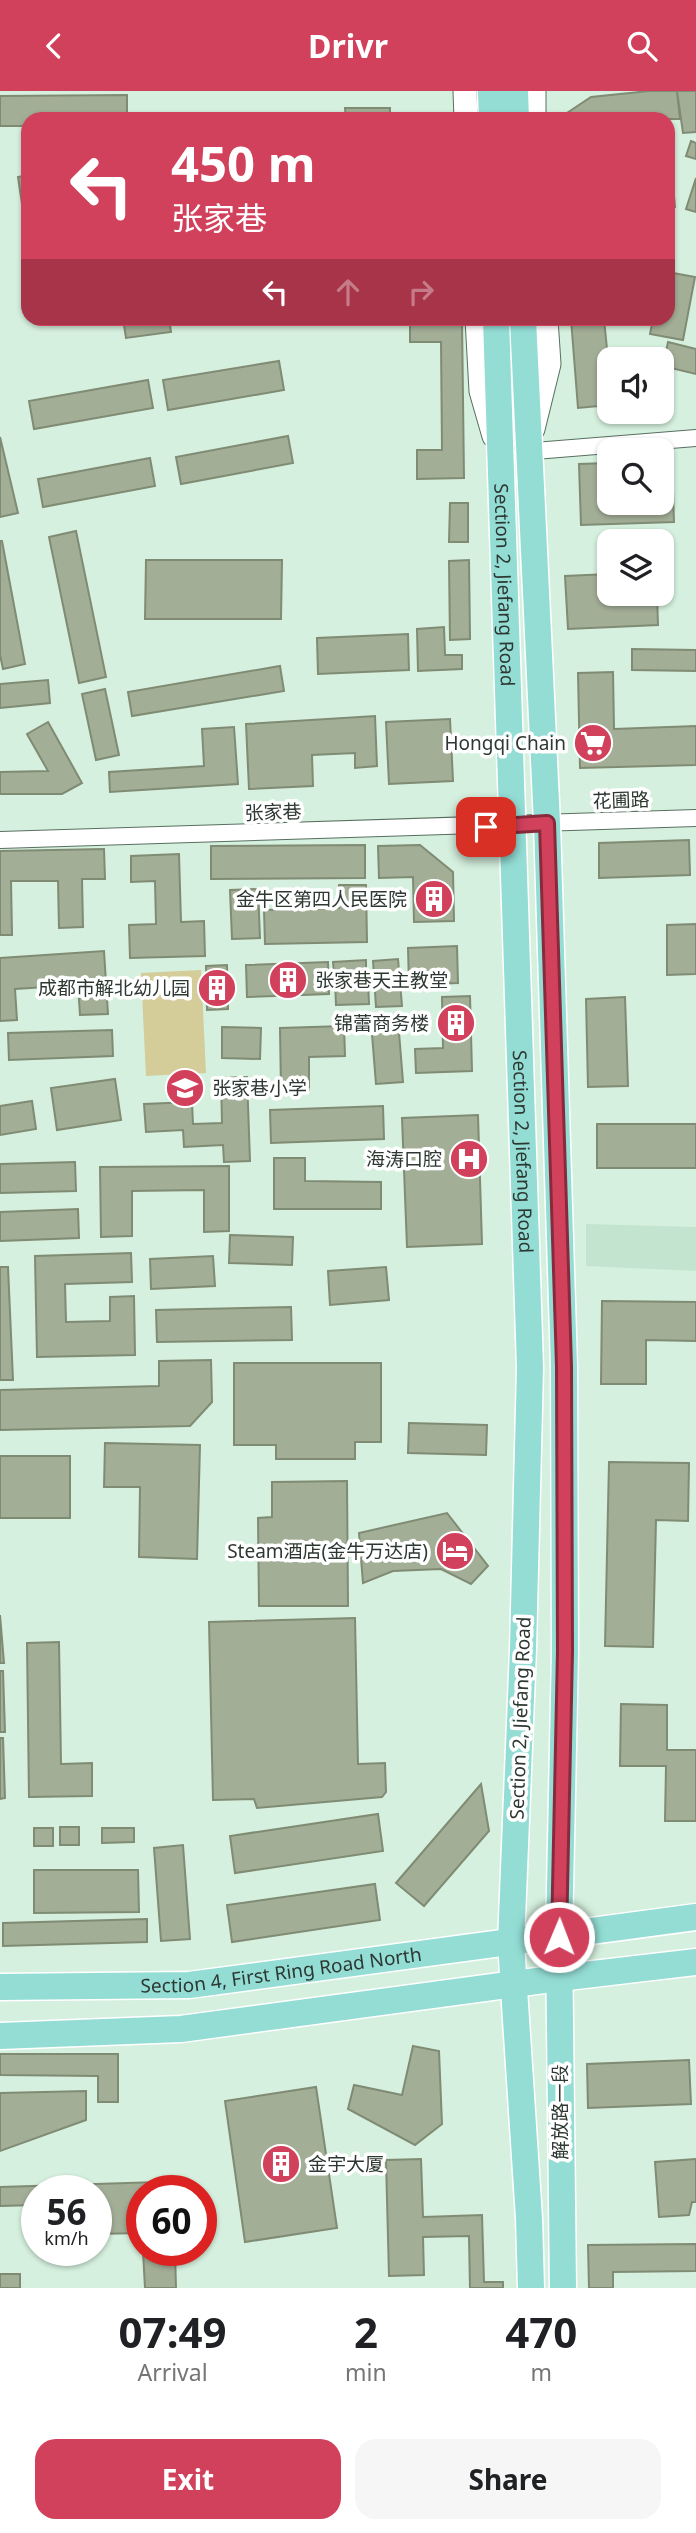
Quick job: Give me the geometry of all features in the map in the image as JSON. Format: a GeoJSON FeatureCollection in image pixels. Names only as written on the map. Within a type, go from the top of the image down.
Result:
{"type":"FeatureCollection","features":[{"type":"Feature","properties":{"kind":"main road"},"geometry":{"type":"LineString","coordinates":[[491,91],[492,112]]}},
{"type":"Feature","properties":{"kind":"main road"},"geometry":{"type":"LineString","coordinates":[[515,91],[516,112]]}},
{"type":"Feature","properties":{"kind":"main road","name":"Section 2, Jiefang Road"},"geometry":{"type":"LineString","coordinates":[[496,326],[530,1368],[523,1649],[511,1943],[513,1984]]}},
{"type":"Feature","properties":{"kind":"main road","name":"Section 2, Jiefang Road"},"geometry":{"type":"LineString","coordinates":[[523,326],[547,823],[564,1380],[565,1651],[559,1937]]}},
{"type":"Feature","properties":{"kind":"main road","name":"Section 4, First Ring Road North"},"geometry":{"type":"LineString","coordinates":[[0,1987],[189,1985],[696,1917]]}},
{"type":"Feature","properties":{"kind":"main road","name":"解放路一段"},"geometry":{"type":"LineString","coordinates":[[559,1937],[563,2288]]}},
{"type":"Feature","properties":{"kind":"main road"},"geometry":{"type":"LineString","coordinates":[[0,2036],[181,2029],[696,1962]]}},
{"type":"Feature","properties":{"kind":"main road","name":"解放路一段"},"geometry":{"type":"LineString","coordinates":[[513,1984],[529,2218],[531,2288]]}},
{"type":"Feature","properties":{"kind":"street"},"geometry":{"type":"LineString","coordinates":[[465,91],[466,112]]}},
{"type":"Feature","properties":{"kind":"street"},"geometry":{"type":"LineString","coordinates":[[534,91],[534,112]]}},
{"type":"Feature","properties":{"kind":"street"},"geometry":{"type":"LineString","coordinates":[[477,326],[481,391],[499,451],[528,452],[696,438]]}},
{"type":"Feature","properties":{"kind":"street"},"geometry":{"type":"LineString","coordinates":[[528,452],[549,364],[546,326]]}},
{"type":"Feature","properties":{"kind":"street","name":"花圃路"},"geometry":{"type":"LineString","coordinates":[[547,823],[696,818]]}},
{"type":"Feature","properties":{"kind":"street","name":"张家巷"},"geometry":{"type":"LineString","coordinates":[[0,840],[547,823]]}},
{"type":"Feature","properties":{"kind":"shaded area"},"geometry":{"type":"Polygon","coordinates":[[[201,970],[206,1073],[146,1076],[141,973],[201,970]]]}},
{"type":"Feature","properties":{"kind":"shaded area"},"geometry":{"type":"Polygon","coordinates":[[[586,1224],[696,1227],[696,1271],[586,1266],[586,1224]]]}},
{"type":"Feature","properties":{"kind":"building"},"geometry":{"type":"Polygon","coordinates":[[[677,91],[680,119],[675,119],[675,112],[568,112],[591,97],[677,91]]]}},
{"type":"Feature","properties":{"kind":"building"},"geometry":{"type":"Polygon","coordinates":[[[677,91],[696,91],[696,132],[683,133],[677,91]]]}},
{"type":"Feature","properties":{"kind":"building"},"geometry":{"type":"Polygon","coordinates":[[[127,95],[127,112],[21,112],[21,126],[0,126],[0,96],[127,95]]]}},
{"type":"Feature","properties":{"kind":"building"},"geometry":{"type":"Polygon","coordinates":[[[345,108],[390,108],[390,112],[345,112],[345,108]]]}},
{"type":"Feature","properties":{"kind":"building"},"geometry":{"type":"Polygon","coordinates":[[[691,141],[696,143],[696,159],[686,156],[691,141]]]}},
{"type":"Feature","properties":{"kind":"building"},"geometry":{"type":"Polygon","coordinates":[[[21,176],[21,197],[18,177],[21,176]]]}},
{"type":"Feature","properties":{"kind":"building"},"geometry":{"type":"Polygon","coordinates":[[[696,178],[696,212],[686,209],[696,178]]]}},
{"type":"Feature","properties":{"kind":"building"},"geometry":{"type":"Polygon","coordinates":[[[675,273],[695,277],[683,340],[650,334],[652,326],[675,326],[675,273]]]}},
{"type":"Feature","properties":{"kind":"building"},"geometry":{"type":"Polygon","coordinates":[[[124,326],[170,326],[171,332],[126,338],[124,326]]]}},
{"type":"Feature","properties":{"kind":"building"},"geometry":{"type":"Polygon","coordinates":[[[410,326],[462,326],[464,478],[417,479],[417,450],[442,450],[441,342],[410,342],[410,326]]]}},
{"type":"Feature","properties":{"kind":"building"},"geometry":{"type":"Polygon","coordinates":[[[572,326],[605,326],[607,347],[597,347],[597,406],[578,408],[572,326]]]}},
{"type":"Feature","properties":{"kind":"building"},"geometry":{"type":"Polygon","coordinates":[[[668,342],[696,349],[696,374],[674,369],[674,347],[667,347],[668,342]]]}},
{"type":"Feature","properties":{"kind":"building"},"geometry":{"type":"Polygon","coordinates":[[[279,361],[284,390],[168,410],[163,380],[279,361]]]}},
{"type":"Feature","properties":{"kind":"building"},"geometry":{"type":"Polygon","coordinates":[[[148,380],[153,408],[34,429],[29,401],[148,380]]]}},
{"type":"Feature","properties":{"kind":"building"},"geometry":{"type":"Polygon","coordinates":[[[288,436],[293,463],[181,484],[176,457],[288,436]]]}},
{"type":"Feature","properties":{"kind":"building"},"geometry":{"type":"Polygon","coordinates":[[[0,437],[18,513],[0,517],[0,437]]]}},
{"type":"Feature","properties":{"kind":"building"},"geometry":{"type":"Polygon","coordinates":[[[150,458],[155,486],[43,507],[38,479],[150,458]]]}},
{"type":"Feature","properties":{"kind":"building"},"geometry":{"type":"Polygon","coordinates":[[[597,463],[597,515],[674,515],[674,522],[581,525],[579,464],[597,463]]]}},
{"type":"Feature","properties":{"kind":"building"},"geometry":{"type":"Polygon","coordinates":[[[450,503],[468,503],[468,542],[449,542],[450,503]]]}},
{"type":"Feature","properties":{"kind":"building"},"geometry":{"type":"Polygon","coordinates":[[[76,531],[106,677],[79,683],[49,537],[76,531]]]}},
{"type":"Feature","properties":{"kind":"building"},"geometry":{"type":"Polygon","coordinates":[[[0,541],[25,664],[3,669],[0,655],[0,541]]]}},
{"type":"Feature","properties":{"kind":"building"},"geometry":{"type":"Polygon","coordinates":[[[146,560],[282,560],[281,619],[145,619],[146,560]]]}},
{"type":"Feature","properties":{"kind":"building"},"geometry":{"type":"Polygon","coordinates":[[[469,560],[470,639],[450,640],[449,561],[469,560]]]}},
{"type":"Feature","properties":{"kind":"building"},"geometry":{"type":"Polygon","coordinates":[[[597,575],[597,606],[657,606],[658,625],[568,629],[565,576],[597,575]]]}},
{"type":"Feature","properties":{"kind":"building"},"geometry":{"type":"Polygon","coordinates":[[[444,627],[445,655],[462,655],[462,669],[418,671],[417,629],[444,627]]]}},
{"type":"Feature","properties":{"kind":"building"},"geometry":{"type":"Polygon","coordinates":[[[408,634],[409,670],[318,674],[317,638],[408,634]]]}},
{"type":"Feature","properties":{"kind":"building"},"geometry":{"type":"Polygon","coordinates":[[[632,649],[696,650],[696,671],[632,670],[632,649]]]}},
{"type":"Feature","properties":{"kind":"building"},"geometry":{"type":"Polygon","coordinates":[[[280,666],[284,691],[132,716],[128,692],[280,666]]]}},
{"type":"Feature","properties":{"kind":"building"},"geometry":{"type":"Polygon","coordinates":[[[613,672],[614,729],[696,726],[696,765],[580,768],[578,673],[613,672]]]}},
{"type":"Feature","properties":{"kind":"building"},"geometry":{"type":"Polygon","coordinates":[[[48,680],[50,703],[0,708],[0,684],[48,680]]]}},
{"type":"Feature","properties":{"kind":"building"},"geometry":{"type":"Polygon","coordinates":[[[105,689],[119,755],[96,760],[82,694],[105,689]]]}},
{"type":"Feature","properties":{"kind":"building"},"geometry":{"type":"Polygon","coordinates":[[[375,716],[377,766],[355,768],[355,753],[312,755],[313,786],[249,789],[246,724],[375,716]]]}},
{"type":"Feature","properties":{"kind":"building"},"geometry":{"type":"Polygon","coordinates":[[[450,719],[453,781],[389,784],[386,722],[450,719]]]}},
{"type":"Feature","properties":{"kind":"building"},"geometry":{"type":"Polygon","coordinates":[[[48,722],[82,783],[62,794],[0,794],[0,772],[48,771],[27,734],[48,722]]]}},
{"type":"Feature","properties":{"kind":"building"},"geometry":{"type":"Polygon","coordinates":[[[234,727],[238,784],[110,792],[109,772],[204,766],[202,729],[234,727]]]}},
{"type":"Feature","properties":{"kind":"building"},"geometry":{"type":"Polygon","coordinates":[[[689,840],[690,875],[599,878],[599,843],[689,840]]]}},
{"type":"Feature","properties":{"kind":"building"},"geometry":{"type":"Polygon","coordinates":[[[365,845],[365,878],[211,879],[211,846],[365,845]]]}},
{"type":"Feature","properties":{"kind":"building","name":"金牛区第四人民医院"},"geometry":{"type":"Polygon","coordinates":[[[420,845],[453,872],[454,921],[414,922],[413,877],[379,878],[378,846],[420,845]]]}},
{"type":"Feature","properties":{"kind":"building"},"geometry":{"type":"Polygon","coordinates":[[[104,849],[105,879],[82,879],[83,927],[59,928],[58,881],[11,881],[12,935],[0,935],[0,851],[104,849]]]}},
{"type":"Feature","properties":{"kind":"building"},"geometry":{"type":"Polygon","coordinates":[[[179,854],[181,922],[204,921],[205,956],[130,958],[129,925],[156,924],[155,881],[131,882],[131,856],[179,854]]]}},
{"type":"Feature","properties":{"kind":"building"},"geometry":{"type":"Polygon","coordinates":[[[339,885],[366,885],[367,942],[265,944],[264,910],[339,908],[339,885]]]}},
{"type":"Feature","properties":{"kind":"building"},"geometry":{"type":"Polygon","coordinates":[[[258,889],[260,938],[232,939],[230,890],[258,889]]]}},
{"type":"Feature","properties":{"kind":"building"},"geometry":{"type":"Polygon","coordinates":[[[696,924],[696,974],[667,975],[667,925],[696,924]]]}},
{"type":"Feature","properties":{"kind":"building"},"geometry":{"type":"Polygon","coordinates":[[[457,946],[458,983],[409,985],[408,948],[457,946]]]}},
{"type":"Feature","properties":{"kind":"building"},"geometry":{"type":"Polygon","coordinates":[[[104,951],[108,1014],[80,1015],[78,985],[15,989],[17,1020],[0,1021],[0,958],[104,951]]]}},
{"type":"Feature","properties":{"kind":"building"},"geometry":{"type":"Polygon","coordinates":[[[398,959],[402,1006],[376,1007],[373,961],[398,959]]]}},
{"type":"Feature","properties":{"kind":"building"},"geometry":{"type":"Polygon","coordinates":[[[366,960],[366,973],[334,974],[333,962],[366,960]]]}},
{"type":"Feature","properties":{"kind":"building","name":"张家巷天主教堂"},"geometry":{"type":"Polygon","coordinates":[[[328,962],[329,994],[247,997],[246,965],[328,962]]]}},
{"type":"Feature","properties":{"kind":"building","name":"成都市解北幼儿园"},"geometry":{"type":"Polygon","coordinates":[[[227,965],[228,1009],[207,1010],[206,966],[227,965]]]}},
{"type":"Feature","properties":{"kind":"building"},"geometry":{"type":"Polygon","coordinates":[[[368,980],[369,1004],[336,1005],[335,981],[368,980]]]}},
{"type":"Feature","properties":{"kind":"building","name":"锦蕾商务楼"},"geometry":{"type":"Polygon","coordinates":[[[470,996],[472,1071],[416,1073],[415,1049],[443,1048],[442,997],[470,996]]]}},
{"type":"Feature","properties":{"kind":"building"},"geometry":{"type":"Polygon","coordinates":[[[625,997],[628,1086],[588,1087],[586,999],[625,997]]]}},
{"type":"Feature","properties":{"kind":"building"},"geometry":{"type":"Polygon","coordinates":[[[398,1020],[403,1082],[376,1084],[371,1022],[398,1020]]]}},
{"type":"Feature","properties":{"kind":"building"},"geometry":{"type":"Polygon","coordinates":[[[344,1026],[345,1056],[309,1057],[309,1090],[281,1090],[280,1028],[344,1026]]]}},
{"type":"Feature","properties":{"kind":"building"},"geometry":{"type":"Polygon","coordinates":[[[222,1027],[261,1028],[260,1059],[222,1058],[222,1027]]]}},
{"type":"Feature","properties":{"kind":"building"},"geometry":{"type":"Polygon","coordinates":[[[112,1030],[113,1056],[9,1060],[8,1033],[112,1030]]]}},
{"type":"Feature","properties":{"kind":"building"},"geometry":{"type":"Polygon","coordinates":[[[247,1077],[250,1161],[224,1162],[223,1145],[184,1147],[183,1130],[146,1132],[144,1104],[192,1102],[193,1124],[222,1123],[221,1078],[247,1077]]]}},
{"type":"Feature","properties":{"kind":"building"},"geometry":{"type":"Polygon","coordinates":[[[115,1079],[121,1120],[57,1130],[51,1088],[115,1079]]]}},
{"type":"Feature","properties":{"kind":"building"},"geometry":{"type":"Polygon","coordinates":[[[32,1101],[36,1129],[0,1135],[0,1106],[32,1101]]]}},
{"type":"Feature","properties":{"kind":"building"},"geometry":{"type":"Polygon","coordinates":[[[383,1106],[384,1139],[271,1143],[270,1110],[383,1106]]]}},
{"type":"Feature","properties":{"kind":"building"},"geometry":{"type":"Polygon","coordinates":[[[478,1115],[482,1244],[407,1247],[402,1118],[478,1115]]]}},
{"type":"Feature","properties":{"kind":"building"},"geometry":{"type":"Polygon","coordinates":[[[597,1124],[696,1124],[696,1168],[597,1168],[597,1124]]]}},
{"type":"Feature","properties":{"kind":"building"},"geometry":{"type":"Polygon","coordinates":[[[274,1158],[305,1158],[305,1181],[381,1182],[381,1209],[274,1209],[274,1158]]]}},
{"type":"Feature","properties":{"kind":"building"},"geometry":{"type":"Polygon","coordinates":[[[75,1162],[76,1191],[0,1193],[0,1164],[75,1162]]]}},
{"type":"Feature","properties":{"kind":"building"},"geometry":{"type":"Polygon","coordinates":[[[229,1166],[229,1231],[204,1232],[204,1190],[132,1191],[132,1236],[101,1237],[100,1167],[229,1166]]]}},
{"type":"Feature","properties":{"kind":"building"},"geometry":{"type":"Polygon","coordinates":[[[78,1209],[79,1238],[0,1241],[0,1212],[78,1209]]]}},
{"type":"Feature","properties":{"kind":"building"},"geometry":{"type":"Polygon","coordinates":[[[230,1235],[293,1237],[292,1265],[229,1263],[230,1235]]]}},
{"type":"Feature","properties":{"kind":"building"},"geometry":{"type":"Polygon","coordinates":[[[131,1253],[132,1282],[65,1284],[66,1322],[110,1321],[110,1297],[134,1296],[135,1355],[37,1357],[35,1256],[131,1253]]]}},
{"type":"Feature","properties":{"kind":"building"},"geometry":{"type":"Polygon","coordinates":[[[213,1256],[215,1286],[151,1289],[150,1259],[213,1256]]]}},
{"type":"Feature","properties":{"kind":"building"},"geometry":{"type":"Polygon","coordinates":[[[0,1267],[8,1267],[13,1380],[0,1380],[0,1267]]]}},
{"type":"Feature","properties":{"kind":"building"},"geometry":{"type":"Polygon","coordinates":[[[386,1267],[389,1300],[330,1305],[328,1271],[386,1267]]]}},
{"type":"Feature","properties":{"kind":"building"},"geometry":{"type":"Polygon","coordinates":[[[602,1301],[696,1302],[696,1341],[646,1340],[646,1384],[601,1384],[602,1301]]]}},
{"type":"Feature","properties":{"kind":"building"},"geometry":{"type":"Polygon","coordinates":[[[291,1307],[292,1340],[157,1342],[156,1310],[291,1307]]]}},
{"type":"Feature","properties":{"kind":"building"},"geometry":{"type":"Polygon","coordinates":[[[211,1360],[212,1402],[190,1426],[0,1430],[0,1390],[159,1386],[159,1361],[211,1360]]]}},
{"type":"Feature","properties":{"kind":"building"},"geometry":{"type":"Polygon","coordinates":[[[234,1363],[381,1363],[381,1442],[355,1442],[355,1459],[276,1459],[276,1445],[234,1445],[234,1363]]]}},
{"type":"Feature","properties":{"kind":"building"},"geometry":{"type":"Polygon","coordinates":[[[409,1423],[487,1425],[486,1455],[408,1453],[409,1423]]]}},
{"type":"Feature","properties":{"kind":"building"},"geometry":{"type":"Polygon","coordinates":[[[105,1443],[200,1445],[197,1559],[139,1557],[140,1487],[104,1487],[105,1443]]]}},
{"type":"Feature","properties":{"kind":"building"},"geometry":{"type":"Polygon","coordinates":[[[0,1456],[70,1456],[70,1518],[0,1518],[0,1456]]]}},
{"type":"Feature","properties":{"kind":"building"},"geometry":{"type":"Polygon","coordinates":[[[609,1462],[689,1463],[688,1521],[656,1520],[653,1647],[605,1646],[609,1462]]]}},
{"type":"Feature","properties":{"kind":"building"},"geometry":{"type":"Polygon","coordinates":[[[347,1481],[348,1606],[259,1606],[258,1518],[272,1517],[272,1482],[347,1481]]]}},
{"type":"Feature","properties":{"kind":"building"},"geometry":{"type":"Polygon","coordinates":[[[447,1513],[488,1566],[471,1584],[441,1569],[393,1571],[363,1583],[359,1533],[447,1513]]]}},
{"type":"Feature","properties":{"kind":"building"},"geometry":{"type":"Polygon","coordinates":[[[0,1615],[4,1663],[0,1663],[0,1615]]]}},
{"type":"Feature","properties":{"kind":"building"},"geometry":{"type":"Polygon","coordinates":[[[355,1618],[358,1764],[385,1763],[386,1792],[382,1797],[257,1808],[254,1799],[213,1800],[209,1622],[355,1618]]]}},
{"type":"Feature","properties":{"kind":"building"},"geometry":{"type":"Polygon","coordinates":[[[59,1642],[61,1764],[92,1763],[92,1796],[29,1797],[27,1643],[59,1642]]]}},
{"type":"Feature","properties":{"kind":"building"},"geometry":{"type":"Polygon","coordinates":[[[0,1671],[3,1671],[5,1732],[0,1732],[0,1671]]]}},
{"type":"Feature","properties":{"kind":"building"},"geometry":{"type":"Polygon","coordinates":[[[621,1704],[667,1705],[667,1750],[696,1750],[696,1821],[665,1821],[666,1766],[620,1766],[621,1704]]]}},
{"type":"Feature","properties":{"kind":"building"},"geometry":{"type":"Polygon","coordinates":[[[0,1738],[3,1738],[5,1798],[0,1799],[0,1738]]]}},
{"type":"Feature","properties":{"kind":"building"},"geometry":{"type":"Polygon","coordinates":[[[481,1784],[489,1831],[424,1906],[396,1883],[481,1784]]]}},
{"type":"Feature","properties":{"kind":"building"},"geometry":{"type":"Polygon","coordinates":[[[378,1814],[383,1851],[235,1873],[230,1836],[378,1814]]]}},
{"type":"Feature","properties":{"kind":"building"},"geometry":{"type":"Polygon","coordinates":[[[60,1827],[79,1827],[79,1845],[60,1845],[60,1827]]]}},
{"type":"Feature","properties":{"kind":"building"},"geometry":{"type":"Polygon","coordinates":[[[34,1828],[53,1828],[53,1846],[34,1846],[34,1828]]]}},
{"type":"Feature","properties":{"kind":"building"},"geometry":{"type":"Polygon","coordinates":[[[102,1828],[134,1828],[134,1842],[102,1843],[102,1828]]]}},
{"type":"Feature","properties":{"kind":"building"},"geometry":{"type":"Polygon","coordinates":[[[183,1845],[190,1939],[161,1941],[154,1848],[183,1845]]]}},
{"type":"Feature","properties":{"kind":"building"},"geometry":{"type":"Polygon","coordinates":[[[34,1870],[138,1870],[139,1912],[34,1913],[34,1870]]]}},
{"type":"Feature","properties":{"kind":"building"},"geometry":{"type":"Polygon","coordinates":[[[375,1884],[380,1920],[232,1942],[227,1905],[375,1884]]]}},
{"type":"Feature","properties":{"kind":"building"},"geometry":{"type":"Polygon","coordinates":[[[147,1919],[147,1942],[3,1946],[3,1923],[147,1919]]]}},
{"type":"Feature","properties":{"kind":"building"},"geometry":{"type":"Polygon","coordinates":[[[413,2046],[439,2051],[442,2124],[415,2145],[348,2109],[354,2085],[402,2095],[413,2046]]]}},
{"type":"Feature","properties":{"kind":"building"},"geometry":{"type":"Polygon","coordinates":[[[0,2054],[118,2054],[118,2102],[98,2102],[98,2076],[0,2075],[0,2054]]]}},
{"type":"Feature","properties":{"kind":"building"},"geometry":{"type":"Polygon","coordinates":[[[689,2060],[691,2104],[588,2108],[587,2064],[689,2060]]]}},
{"type":"Feature","properties":{"kind":"building","name":"金宇大厦"},"geometry":{"type":"Polygon","coordinates":[[[316,2087],[337,2228],[245,2242],[225,2101],[316,2087]]]}},
{"type":"Feature","properties":{"kind":"building"},"geometry":{"type":"Polygon","coordinates":[[[86,2091],[86,2120],[0,2151],[0,2093],[86,2091]]]}},
{"type":"Feature","properties":{"kind":"building"},"geometry":{"type":"Polygon","coordinates":[[[421,2159],[423,2217],[482,2215],[484,2282],[503,2282],[503,2288],[470,2288],[469,2236],[423,2237],[424,2275],[389,2276],[386,2160],[421,2159]]]}},
{"type":"Feature","properties":{"kind":"building"},"geometry":{"type":"Polygon","coordinates":[[[696,2159],[696,2202],[692,2202],[689,2215],[659,2217],[655,2162],[696,2159]]]}},
{"type":"Feature","properties":{"kind":"building"},"geometry":{"type":"Polygon","coordinates":[[[112,2183],[126,2183],[126,2233],[112,2234],[112,2183]]]}},
{"type":"Feature","properties":{"kind":"building"},"geometry":{"type":"Polygon","coordinates":[[[21,2186],[21,2205],[0,2206],[0,2187],[21,2186]]]}},
{"type":"Feature","properties":{"kind":"building"},"geometry":{"type":"Polygon","coordinates":[[[696,2244],[696,2271],[613,2272],[613,2288],[589,2288],[588,2245],[696,2244]]]}},
{"type":"Feature","properties":{"kind":"building"},"geometry":{"type":"Polygon","coordinates":[[[144,2266],[175,2266],[176,2288],[145,2288],[144,2266]]]}},
{"type":"Feature","properties":{"kind":"building"},"geometry":{"type":"Polygon","coordinates":[[[0,2274],[20,2274],[20,2288],[0,2288],[0,2274]]]}},
{"type":"Feature","properties":{"kind":"place","name":"Hongqi Chain"},"geometry":{"type":"Point","coordinates":[593,743]}},
{"type":"Feature","properties":{"kind":"place","name":"金牛区第四人民医院"},"geometry":{"type":"Point","coordinates":[434,899]}},
{"type":"Feature","properties":{"kind":"place","name":"张家巷天主教堂"},"geometry":{"type":"Point","coordinates":[288,980]}},
{"type":"Feature","properties":{"kind":"place","name":"成都市解北幼儿园"},"geometry":{"type":"Point","coordinates":[217,988]}},
{"type":"Feature","properties":{"kind":"place","name":"锦蕾商务楼"},"geometry":{"type":"Point","coordinates":[456,1023]}},
{"type":"Feature","properties":{"kind":"place","name":"张家巷小学"},"geometry":{"type":"Point","coordinates":[185,1088]}},
{"type":"Feature","properties":{"kind":"place","name":"海涛口腔"},"geometry":{"type":"Point","coordinates":[469,1159]}},
{"type":"Feature","properties":{"kind":"place","name":"Steam酒店(金牛万达店)"},"geometry":{"type":"Point","coordinates":[455,1551]}},
{"type":"Feature","properties":{"kind":"place","name":"金宇大厦"},"geometry":{"type":"Point","coordinates":[281,2164]}},
{"type":"Feature","properties":{"kind":"route"},"geometry":{"type":"LineString","coordinates":[[486,827],[547,823],[564,1366],[565,1651],[559,1937]]}}]}
